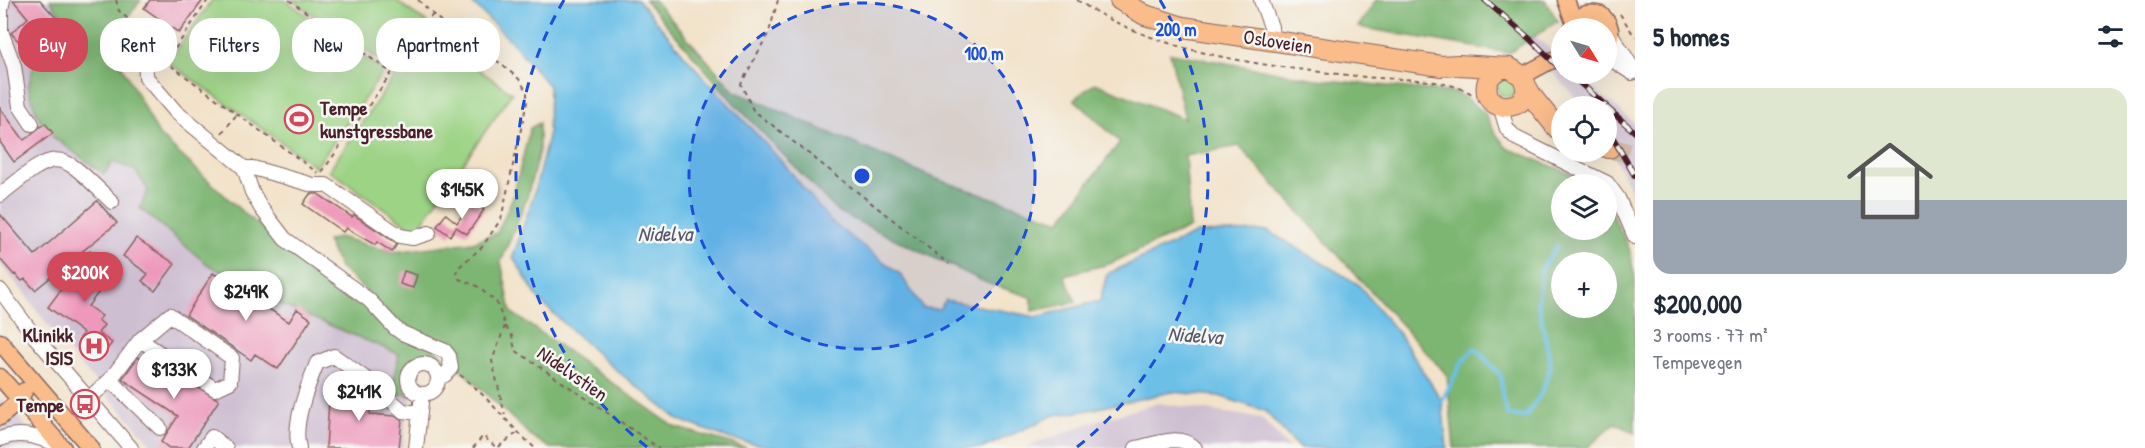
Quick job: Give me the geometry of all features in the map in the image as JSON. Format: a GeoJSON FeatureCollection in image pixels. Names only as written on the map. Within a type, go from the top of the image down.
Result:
{"type":"FeatureCollection","features":[{"type":"Feature","properties":{"kind":"highway","name":"Osloveien"},"geometry":{"type":"LineString","coordinates":[[1120,0],[1145,15],[1164,22],[1441,66],[1503,68]]}},
{"type":"Feature","properties":{"kind":"highway","name":"Osloveien"},"geometry":{"type":"LineString","coordinates":[[1441,66],[1470,80],[1495,101],[1551,127]]}},
{"type":"Feature","properties":{"kind":"highway"},"geometry":{"type":"LineString","coordinates":[[1503,68],[1510,68],[1524,81],[1524,96],[1495,101],[1488,81],[1491,75],[1503,68]]}},
{"type":"Feature","properties":{"kind":"highway","name":"Osloveien"},"geometry":{"type":"LineString","coordinates":[[1524,81],[1533,98],[1551,119]]}},
{"type":"Feature","properties":{"kind":"main road"},"geometry":{"type":"LineString","coordinates":[[1566,0],[1571,18]]}},
{"type":"Feature","properties":{"kind":"main road"},"geometry":{"type":"LineString","coordinates":[[1585,0],[1604,18]]}},
{"type":"Feature","properties":{"kind":"main road"},"geometry":{"type":"LineString","coordinates":[[1581,18],[1586,14],[1601,15]]}},
{"type":"Feature","properties":{"kind":"main road"},"geometry":{"type":"LineString","coordinates":[[1524,81],[1551,62]]}},
{"type":"Feature","properties":{"kind":"main road"},"geometry":{"type":"LineString","coordinates":[[0,342],[91,448]]}},
{"type":"Feature","properties":{"kind":"main road"},"geometry":{"type":"LineString","coordinates":[[2,384],[31,377]]}},
{"type":"Feature","properties":{"kind":"main road"},"geometry":{"type":"LineString","coordinates":[[0,417],[20,400],[31,377]]}},
{"type":"Feature","properties":{"kind":"main road"},"geometry":{"type":"LineString","coordinates":[[2,384],[20,400],[61,446]]}},
{"type":"Feature","properties":{"kind":"street"},"geometry":{"type":"LineString","coordinates":[[3,0],[0,9],[1,31],[14,66],[20,106],[32,124]]}},
{"type":"Feature","properties":{"kind":"street"},"geometry":{"type":"LineString","coordinates":[[1261,0],[1271,27],[1272,40]]}},
{"type":"Feature","properties":{"kind":"street"},"geometry":{"type":"LineString","coordinates":[[1617,50],[1635,74]]}},
{"type":"Feature","properties":{"kind":"street"},"geometry":{"type":"LineString","coordinates":[[1617,63],[1635,74]]}},
{"type":"Feature","properties":{"kind":"street"},"geometry":{"type":"LineString","coordinates":[[146,72],[146,77],[176,112],[244,168],[252,192],[261,208],[285,239],[369,300],[394,328],[445,351],[449,356],[451,368],[445,375],[438,378]]}},
{"type":"Feature","properties":{"kind":"street"},"geometry":{"type":"LineString","coordinates":[[1495,101],[1507,129],[1516,138],[1607,183],[1618,198],[1635,237]]}},
{"type":"Feature","properties":{"kind":"street"},"geometry":{"type":"LineString","coordinates":[[0,195],[40,163],[61,159],[77,169],[112,202]]}},
{"type":"Feature","properties":{"kind":"street"},"geometry":{"type":"LineString","coordinates":[[244,168],[316,180],[400,236],[413,238],[429,233]]}},
{"type":"Feature","properties":{"kind":"street"},"geometry":{"type":"LineString","coordinates":[[0,290],[35,337],[131,448]]}},
{"type":"Feature","properties":{"kind":"street"},"geometry":{"type":"LineString","coordinates":[[88,399],[110,380],[140,340],[170,315],[232,358],[230,382],[215,389],[140,340]]}},
{"type":"Feature","properties":{"kind":"street"},"geometry":{"type":"LineString","coordinates":[[299,448],[296,436],[308,384],[317,363],[334,356],[369,381],[403,411],[419,413]]}},
{"type":"Feature","properties":{"kind":"street"},"geometry":{"type":"LineString","coordinates":[[426,364],[433,368],[438,378],[431,392],[422,394],[414,391],[409,385],[408,377],[411,370],[418,365],[426,364]]}},
{"type":"Feature","properties":{"kind":"street"},"geometry":{"type":"LineString","coordinates":[[110,380],[160,428]]}},
{"type":"Feature","properties":{"kind":"street"},"geometry":{"type":"LineString","coordinates":[[422,394],[416,448],[424,448]]}},
{"type":"Feature","properties":{"kind":"street"},"geometry":{"type":"LineString","coordinates":[[0,439],[10,435],[28,435],[61,446]]}},
{"type":"Feature","properties":{"kind":"street"},"geometry":{"type":"LineString","coordinates":[[204,448],[212,437],[226,448]]}},
{"type":"Feature","properties":{"kind":"street"},"geometry":{"type":"LineString","coordinates":[[1136,448],[1178,440],[1186,441],[1195,448]]}},
{"type":"Feature","properties":{"kind":"path"},"geometry":{"type":"LineString","coordinates":[[116,0],[119,11],[127,18]]}},
{"type":"Feature","properties":{"kind":"path"},"geometry":{"type":"LineString","coordinates":[[177,44],[208,0]]}},
{"type":"Feature","properties":{"kind":"path"},"geometry":{"type":"LineString","coordinates":[[289,0],[392,73]]}},
{"type":"Feature","properties":{"kind":"path","name":"Nidelvstien"},"geometry":{"type":"LineString","coordinates":[[418,0],[449,29],[508,69],[519,79],[527,92],[527,102],[501,219],[482,247],[457,269],[456,275],[459,279],[477,286],[497,303],[505,326],[512,336],[515,350],[659,448]]}},
{"type":"Feature","properties":{"kind":"path"},"geometry":{"type":"LineString","coordinates":[[778,0],[769,32],[741,84],[753,110],[949,264]]}},
{"type":"Feature","properties":{"kind":"path"},"geometry":{"type":"LineString","coordinates":[[1077,0],[1119,24],[1194,50],[1249,62],[1319,72],[1441,82],[1495,101]]}},
{"type":"Feature","properties":{"kind":"path"},"geometry":{"type":"LineString","coordinates":[[177,70],[237,114],[316,180],[433,14]]}},
{"type":"Feature","properties":{"kind":"path"},"geometry":{"type":"LineString","coordinates":[[214,144],[237,114]]}},
{"type":"Feature","properties":{"kind":"path"},"geometry":{"type":"LineString","coordinates":[[505,326],[492,361],[506,418]]}},
{"type":"Feature","properties":{"kind":"path"},"geometry":{"type":"LineString","coordinates":[[451,368],[468,381],[506,418],[517,433],[535,448]]}},
{"type":"Feature","properties":{"kind":"path"},"geometry":{"type":"LineString","coordinates":[[473,448],[483,436],[497,448],[517,433]]}},
{"type":"Feature","properties":{"kind":"shaded area"},"geometry":{"type":"Polygon","coordinates":[[[0,0],[50,0],[63,18],[18,18],[18,72],[41,72],[105,173],[113,162],[135,170],[148,190],[286,307],[399,354],[394,381],[397,393],[410,396],[413,408],[406,418],[403,448],[155,448],[62,344],[0,264],[0,0]]]}},
{"type":"Feature","properties":{"kind":"shaded area"},"geometry":{"type":"Polygon","coordinates":[[[1476,0],[1494,0],[1551,50],[1551,70],[1527,43],[1476,0]]]}},
{"type":"Feature","properties":{"kind":"shaded area"},"geometry":{"type":"Polygon","coordinates":[[[1563,84],[1589,84],[1603,96],[1574,96],[1563,84]]]}},
{"type":"Feature","properties":{"kind":"shaded area"},"geometry":{"type":"Polygon","coordinates":[[[1617,108],[1635,124],[1635,198],[1617,162],[1617,108]]]}},
{"type":"Feature","properties":{"kind":"shaded area"},"geometry":{"type":"Polygon","coordinates":[[[0,399],[13,412],[45,448],[0,448],[0,399]]]}},
{"type":"Feature","properties":{"kind":"shaded area"},"geometry":{"type":"Polygon","coordinates":[[[1158,403],[1261,418],[1289,448],[1023,448],[1092,422],[1158,403]]]}},
{"type":"Feature","properties":{"kind":"green space"},"geometry":{"type":"Polygon","coordinates":[[[50,0],[141,0],[127,18],[100,18],[100,72],[125,72],[159,135],[247,216],[439,352],[445,361],[443,369],[428,357],[412,360],[402,373],[405,388],[410,396],[397,393],[394,381],[399,354],[286,307],[207,264],[140,208],[148,190],[135,170],[113,162],[104,174],[49,134],[36,112],[28,87],[32,72],[88,72],[88,18],[63,18],[50,0]]]}},
{"type":"Feature","properties":{"kind":"green space","name":"Tempe kunstgressbane"},"geometry":{"type":"Polygon","coordinates":[[[212,0],[285,0],[310,18],[292,18],[292,72],[364,72],[364,57],[376,65],[376,72],[383,72],[316,167],[177,68],[177,49],[189,32],[189,72],[280,72],[280,18],[199,18],[212,0]]]}},
{"type":"Feature","properties":{"kind":"green space"},"geometry":{"type":"Polygon","coordinates":[[[292,0],[395,0],[420,18],[376,18],[376,58],[364,49],[364,18],[318,18],[292,0]]]}},
{"type":"Feature","properties":{"kind":"green space"},"geometry":{"type":"Polygon","coordinates":[[[645,0],[654,0],[734,91],[931,177],[1060,221],[1120,142],[1074,99],[1095,83],[1185,119],[1170,53],[1316,79],[1458,93],[1484,112],[1507,148],[1571,174],[1551,174],[1551,240],[1617,240],[1617,224],[1629,248],[1635,278],[1635,433],[1615,423],[1587,448],[1454,448],[1447,375],[1239,146],[1185,156],[1190,227],[1109,264],[1064,275],[1076,302],[1032,311],[1031,297],[987,283],[838,212],[735,104],[645,0]]]}},
{"type":"Feature","properties":{"kind":"green space"},"geometry":{"type":"Polygon","coordinates":[[[1376,0],[1545,0],[1556,18],[1551,18],[1551,26],[1509,53],[1358,27],[1376,0]]]}},
{"type":"Feature","properties":{"kind":"green space"},"geometry":{"type":"Polygon","coordinates":[[[397,72],[482,72],[512,93],[416,231],[329,170],[397,72]]]}},
{"type":"Feature","properties":{"kind":"green space"},"geometry":{"type":"Polygon","coordinates":[[[1507,77],[1514,80],[1517,87],[1514,94],[1507,97],[1500,94],[1497,87],[1500,80],[1507,77]]]}},
{"type":"Feature","properties":{"kind":"green space"},"geometry":{"type":"Polygon","coordinates":[[[539,123],[539,151],[527,198],[501,262],[511,312],[675,427],[747,448],[550,448],[531,436],[457,366],[456,355],[446,344],[401,327],[367,291],[340,268],[327,241],[339,237],[393,252],[473,242],[497,233],[513,197],[530,128],[539,123]]]}},
{"type":"Feature","properties":{"kind":"water","name":"Nidelva"},"geometry":{"type":"Polygon","coordinates":[[[469,0],[638,0],[699,72],[785,165],[830,221],[900,274],[923,308],[939,309],[946,300],[1036,317],[1100,301],[1107,274],[1197,233],[1268,231],[1358,284],[1402,338],[1442,401],[1447,448],[1299,448],[1265,411],[1219,396],[1171,392],[1084,411],[1054,415],[983,448],[778,448],[731,439],[679,420],[606,362],[539,300],[513,257],[534,194],[548,137],[549,86],[500,30],[500,18],[487,18],[469,0]]]}},
{"type":"Feature","properties":{"kind":"building"},"geometry":{"type":"Polygon","coordinates":[[[13,0],[40,0],[56,18],[28,18],[13,0]]]}},
{"type":"Feature","properties":{"kind":"building"},"geometry":{"type":"Polygon","coordinates":[[[150,0],[203,0],[179,33],[177,18],[158,18],[144,8],[150,0]]]}},
{"type":"Feature","properties":{"kind":"building"},"geometry":{"type":"Polygon","coordinates":[[[18,27],[18,40],[11,33],[18,27]]]}},
{"type":"Feature","properties":{"kind":"building"},"geometry":{"type":"Polygon","coordinates":[[[0,108],[24,140],[45,123],[53,133],[14,162],[0,142],[0,108]]]}},
{"type":"Feature","properties":{"kind":"building"},"geometry":{"type":"Polygon","coordinates":[[[310,194],[318,194],[397,244],[392,252],[377,242],[375,245],[346,228],[343,232],[303,204],[310,194]]]}},
{"type":"Feature","properties":{"kind":"building"},"geometry":{"type":"Polygon","coordinates":[[[97,201],[117,223],[35,290],[25,279],[22,281],[14,275],[0,259],[0,214],[35,255],[97,201]]]}},
{"type":"Feature","properties":{"kind":"building"},"geometry":{"type":"Polygon","coordinates":[[[472,201],[484,210],[467,234],[456,227],[450,236],[437,226],[446,214],[457,223],[472,201]]]}},
{"type":"Feature","properties":{"kind":"building"},"geometry":{"type":"Polygon","coordinates":[[[136,238],[175,264],[155,291],[142,281],[148,274],[123,256],[136,238]]]}},
{"type":"Feature","properties":{"kind":"building"},"geometry":{"type":"Polygon","coordinates":[[[90,251],[115,270],[111,282],[108,280],[88,306],[102,316],[98,320],[104,325],[98,333],[112,343],[98,361],[78,346],[83,339],[80,337],[83,333],[48,307],[90,251]]]}},
{"type":"Feature","properties":{"kind":"building"},"geometry":{"type":"Polygon","coordinates":[[[404,271],[417,275],[413,288],[400,284],[404,271]]]}},
{"type":"Feature","properties":{"kind":"building"},"geometry":{"type":"Polygon","coordinates":[[[213,273],[289,322],[297,309],[311,319],[278,369],[255,354],[251,360],[186,315],[213,273]]]}},
{"type":"Feature","properties":{"kind":"building"},"geometry":{"type":"Polygon","coordinates":[[[138,357],[156,369],[159,363],[219,400],[188,448],[169,448],[161,442],[178,416],[122,379],[138,357]]]}},
{"type":"Feature","properties":{"kind":"building"},"geometry":{"type":"Polygon","coordinates":[[[330,385],[362,387],[367,391],[367,398],[371,399],[370,414],[395,416],[402,420],[399,448],[326,448],[330,385]]]}},
{"type":"Feature","properties":{"kind":"waterway"},"geometry":{"type":"LineString","coordinates":[[1442,401],[1462,362],[1475,348],[1501,376],[1502,395],[1508,415],[1525,417],[1541,394],[1551,366],[1538,302],[1542,268],[1557,246]]}},
{"type":"Feature","properties":{"kind":"tunnel"},"geometry":{"type":"LineString","coordinates":[[1617,150],[1635,155]]}},
{"type":"Feature","properties":{"kind":"railway"},"geometry":{"type":"LineString","coordinates":[[1485,0],[1551,59]]}},
{"type":"Feature","properties":{"kind":"railway"},"geometry":{"type":"LineString","coordinates":[[1581,84],[1595,96]]}},
{"type":"Feature","properties":{"kind":"railway"},"geometry":{"type":"LineString","coordinates":[[1617,116],[1635,132]]}},
{"type":"Feature","properties":{"kind":"railway"},"geometry":{"type":"LineString","coordinates":[[1617,145],[1635,176]]}},
{"type":"Feature","properties":{"kind":"place","name":"Tempe kunstgressbane"},"geometry":{"type":"Point","coordinates":[299,119]}},
{"type":"Feature","properties":{"kind":"place","name":"Klinikk ISIS"},"geometry":{"type":"Point","coordinates":[94,346]}},
{"type":"Feature","properties":{"kind":"place","name":"Tempe"},"geometry":{"type":"Point","coordinates":[85,404]}}]}
